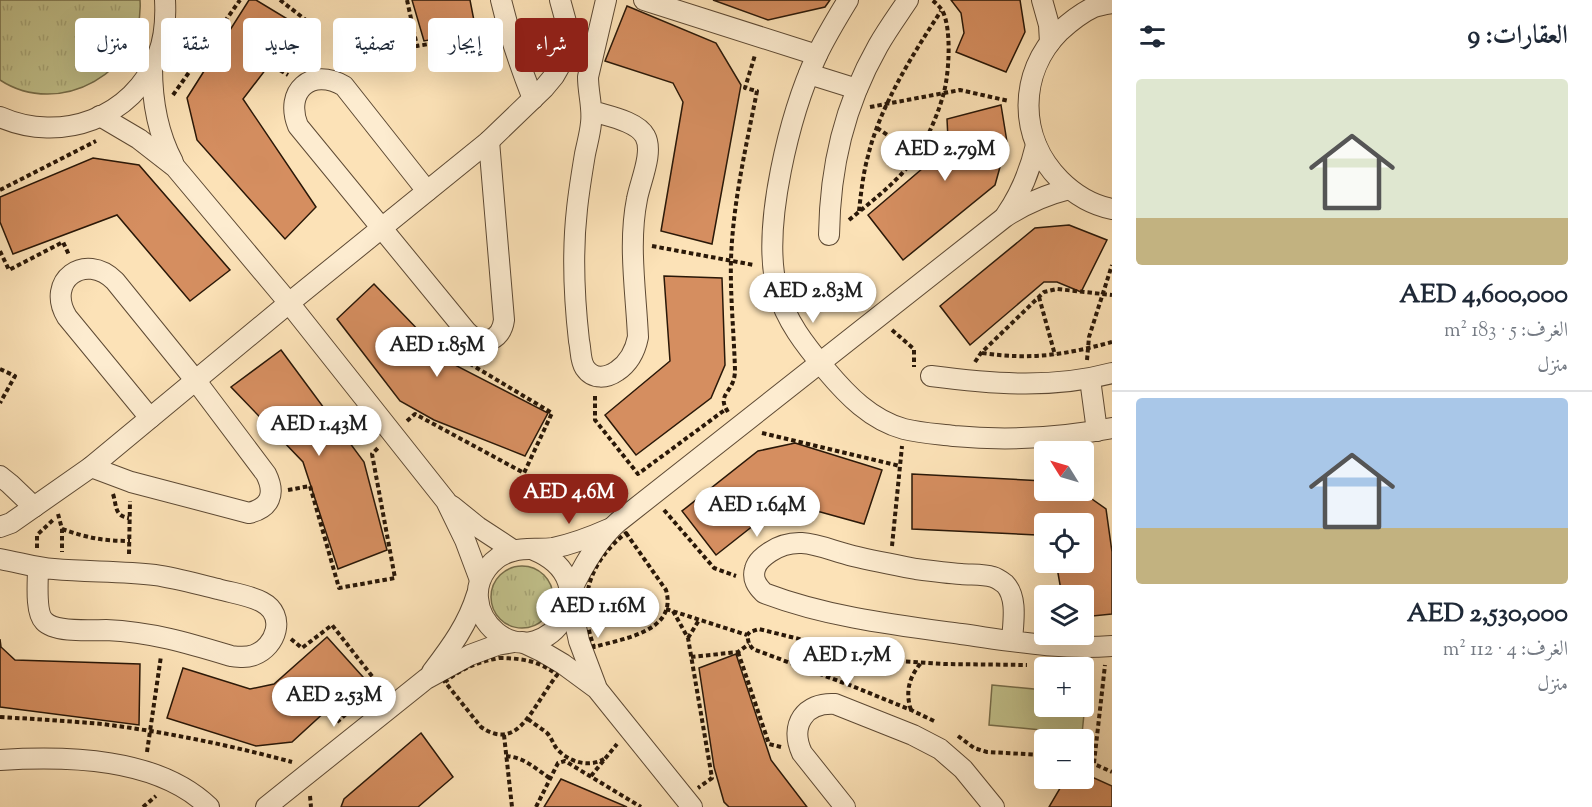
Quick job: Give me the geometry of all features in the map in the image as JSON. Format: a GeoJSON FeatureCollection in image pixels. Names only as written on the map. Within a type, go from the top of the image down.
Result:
{"type":"FeatureCollection","features":[{"type":"Feature","properties":{"kind":"street"},"geometry":{"type":"LineString","coordinates":[[0,117],[29,126],[58,128],[80,124],[111,111],[130,96],[146,77],[158,55],[165,27],[165,0]]}},
{"type":"Feature","properties":{"kind":"street"},"geometry":{"type":"LineString","coordinates":[[501,0],[508,31],[533,99]]}},
{"type":"Feature","properties":{"kind":"street"},"geometry":{"type":"LineString","coordinates":[[0,526],[11,523],[91,466],[489,141],[544,88],[562,62],[568,34],[560,0]]}},
{"type":"Feature","properties":{"kind":"street"},"geometry":{"type":"LineString","coordinates":[[592,111],[634,125],[646,137],[648,153],[636,205],[633,243],[638,338],[630,358],[623,367],[614,374],[602,377],[595,376],[585,368],[582,361],[574,286],[574,248],[577,210],[592,111],[588,77],[606,0]]}},
{"type":"Feature","properties":{"kind":"street"},"geometry":{"type":"LineString","coordinates":[[644,0],[817,55]]}},
{"type":"Feature","properties":{"kind":"street"},"geometry":{"type":"LineString","coordinates":[[848,0],[809,74],[782,164],[774,216],[773,268],[781,300],[794,329],[806,347],[849,396],[865,410],[904,429],[936,434],[1000,438],[1033,438],[1105,429],[1090,379]]}},
{"type":"Feature","properties":{"kind":"street"},"geometry":{"type":"LineString","coordinates":[[830,235],[833,172],[848,110],[879,45],[908,0]]}},
{"type":"Feature","properties":{"kind":"street"},"geometry":{"type":"LineString","coordinates":[[1042,0],[1050,42]]}},
{"type":"Feature","properties":{"kind":"street"},"geometry":{"type":"LineString","coordinates":[[1094,3],[1050,42],[1038,61],[1031,83],[1028,106],[1030,126],[1036,146],[1050,169],[1069,189],[1088,201],[1112,208]]}},
{"type":"Feature","properties":{"kind":"street"},"geometry":{"type":"LineString","coordinates":[[152,67],[156,119],[167,152],[175,167],[289,303],[446,501],[465,540],[479,586],[479,606],[483,618],[491,629],[502,636],[541,651],[597,689],[688,802]]}},
{"type":"Feature","properties":{"kind":"street"},"geometry":{"type":"LineString","coordinates":[[809,74],[857,89]]}},
{"type":"Feature","properties":{"kind":"street"},"geometry":{"type":"LineString","coordinates":[[427,191],[344,86],[334,80],[324,78],[313,80],[303,86],[293,105],[298,126],[471,337],[485,341],[499,334],[504,320],[489,141]]}},
{"type":"Feature","properties":{"kind":"street"},"geometry":{"type":"LineString","coordinates":[[100,116],[139,139],[175,167]]}},
{"type":"Feature","properties":{"kind":"street"},"geometry":{"type":"LineString","coordinates":[[1005,217],[1024,183],[1036,146]]}},
{"type":"Feature","properties":{"kind":"street"},"geometry":{"type":"LineString","coordinates":[[266,807],[426,679],[470,655],[497,645],[534,641],[555,630],[568,611],[570,596],[587,562],[612,527],[1005,217],[1035,200],[1069,189]]}},
{"type":"Feature","properties":{"kind":"street"},"geometry":{"type":"LineString","coordinates":[[91,466],[131,483],[249,513],[259,511],[267,504],[271,494],[271,483],[266,474],[196,381],[108,274],[90,268],[77,271],[65,281],[61,290],[62,309],[150,418]]}},
{"type":"Feature","properties":{"kind":"street"},"geometry":{"type":"LineString","coordinates":[[931,376],[1026,384],[1090,379],[1112,373]]}},
{"type":"Feature","properties":{"kind":"street"},"geometry":{"type":"LineString","coordinates":[[0,476],[34,507]]}},
{"type":"Feature","properties":{"kind":"street"},"geometry":{"type":"LineString","coordinates":[[446,501],[478,527],[513,550]]}},
{"type":"Feature","properties":{"kind":"street"},"geometry":{"type":"LineString","coordinates":[[426,679],[462,631],[474,606],[485,570],[493,561],[513,550],[534,550],[571,543],[612,527]]}},
{"type":"Feature","properties":{"kind":"street"},"geometry":{"type":"LineString","coordinates":[[1012,641],[1013,599],[1011,592],[1001,581],[986,576],[954,574],[890,564],[808,543],[778,547],[763,557],[755,568],[755,582],[764,593],[848,616],[905,626],[1012,641],[1059,647],[1109,646]]}},
{"type":"Feature","properties":{"kind":"street"},"geometry":{"type":"LineString","coordinates":[[534,550],[548,556],[559,565],[567,578],[579,641],[597,689]]}},
{"type":"Feature","properties":{"kind":"street"},"geometry":{"type":"LineString","coordinates":[[0,559],[38,568],[157,576],[186,581],[257,600],[263,602],[276,617],[274,637],[261,652],[251,657],[241,658],[164,636],[51,627],[45,623],[39,610],[38,568]]}},
{"type":"Feature","properties":{"kind":"street"},"geometry":{"type":"LineString","coordinates":[[845,807],[802,753],[798,744],[796,735],[802,717],[816,705],[835,704],[913,735],[940,749],[963,769],[993,807]]}},
{"type":"Feature","properties":{"kind":"street"},"geometry":{"type":"LineString","coordinates":[[0,760],[68,759],[145,771],[185,788],[209,807]]}},
{"type":"Feature","properties":{"kind":"path"},"geometry":{"type":"LineString","coordinates":[[156,119],[240,0]]}},
{"type":"Feature","properties":{"kind":"path"},"geometry":{"type":"LineString","coordinates":[[280,0],[311,24],[278,69],[303,86]]}},
{"type":"Feature","properties":{"kind":"path"},"geometry":{"type":"LineString","coordinates":[[407,0],[417,46],[508,31]]}},
{"type":"Feature","properties":{"kind":"path"},"geometry":{"type":"LineString","coordinates":[[830,235],[894,183],[917,155],[932,126],[944,93],[948,68],[948,43],[945,18],[942,10],[932,0]]}},
{"type":"Feature","properties":{"kind":"path"},"geometry":{"type":"LineString","coordinates":[[859,212],[868,154],[877,128],[914,52],[942,10]]}},
{"type":"Feature","properties":{"kind":"path"},"geometry":{"type":"LineString","coordinates":[[760,37],[745,88],[757,91],[734,218],[731,261],[735,370],[733,381],[723,401],[738,427],[900,466]]}},
{"type":"Feature","properties":{"kind":"path"},"geometry":{"type":"LineString","coordinates":[[848,110],[960,90],[1028,106]]}},
{"type":"Feature","properties":{"kind":"path"},"geometry":{"type":"LineString","coordinates":[[0,190],[121,128]]}},
{"type":"Feature","properties":{"kind":"path"},"geometry":{"type":"LineString","coordinates":[[877,128],[917,155]]}},
{"type":"Feature","properties":{"kind":"path"},"geometry":{"type":"LineString","coordinates":[[0,251],[9,270],[63,242],[77,271]]}},
{"type":"Feature","properties":{"kind":"path"},"geometry":{"type":"LineString","coordinates":[[633,243],[773,268]]}},
{"type":"Feature","properties":{"kind":"path"},"geometry":{"type":"LineString","coordinates":[[1090,379],[1087,348],[1112,265]]}},
{"type":"Feature","properties":{"kind":"path"},"geometry":{"type":"LineString","coordinates":[[963,380],[981,353],[1044,292],[1057,290],[1112,295]]}},
{"type":"Feature","properties":{"kind":"path"},"geometry":{"type":"LineString","coordinates":[[1039,297],[1055,355]]}},
{"type":"Feature","properties":{"kind":"path"},"geometry":{"type":"LineString","coordinates":[[878,318],[914,349],[914,374],[931,376]]}},
{"type":"Feature","properties":{"kind":"path"},"geometry":{"type":"LineString","coordinates":[[981,353],[1023,357],[1055,355],[1112,342]]}},
{"type":"Feature","properties":{"kind":"path"},"geometry":{"type":"LineString","coordinates":[[0,369],[15,376],[0,403]]}},
{"type":"Feature","properties":{"kind":"path"},"geometry":{"type":"LineString","coordinates":[[595,376],[595,420],[638,474],[726,409]]}},
{"type":"Feature","properties":{"kind":"path"},"geometry":{"type":"LineString","coordinates":[[890,564],[904,429]]}},
{"type":"Feature","properties":{"kind":"path"},"geometry":{"type":"LineString","coordinates":[[129,573],[131,483]]}},
{"type":"Feature","properties":{"kind":"path"},"geometry":{"type":"LineString","coordinates":[[110,491],[118,513],[129,518]]}},
{"type":"Feature","properties":{"kind":"path"},"geometry":{"type":"LineString","coordinates":[[651,496],[714,568],[755,582]]}},
{"type":"Feature","properties":{"kind":"path"},"geometry":{"type":"LineString","coordinates":[[38,568],[37,535],[58,514],[63,529],[62,570]]}},
{"type":"Feature","properties":{"kind":"path"},"geometry":{"type":"LineString","coordinates":[[63,529],[106,541],[130,541]]}},
{"type":"Feature","properties":{"kind":"path"},"geometry":{"type":"LineString","coordinates":[[626,533],[666,590],[668,596],[666,609],[660,621],[650,629],[594,647],[588,633],[586,618],[588,587],[592,574],[606,551],[626,533]]}},
{"type":"Feature","properties":{"kind":"path"},"geometry":{"type":"LineString","coordinates":[[666,609],[747,635]]}},
{"type":"Feature","properties":{"kind":"path"},"geometry":{"type":"LineString","coordinates":[[673,611],[688,638],[712,778],[688,802]]}},
{"type":"Feature","properties":{"kind":"path"},"geometry":{"type":"LineString","coordinates":[[688,638],[699,620]]}},
{"type":"Feature","properties":{"kind":"path"},"geometry":{"type":"LineString","coordinates":[[276,627],[302,648],[332,625],[379,685],[336,723]]}},
{"type":"Feature","properties":{"kind":"path"},"geometry":{"type":"LineString","coordinates":[[747,635],[759,629],[883,660],[1034,665]]}},
{"type":"Feature","properties":{"kind":"path"},"geometry":{"type":"LineString","coordinates":[[747,635],[753,649],[911,710],[941,725]]}},
{"type":"Feature","properties":{"kind":"path"},"geometry":{"type":"LineString","coordinates":[[145,771],[164,636]]}},
{"type":"Feature","properties":{"kind":"path"},"geometry":{"type":"LineString","coordinates":[[691,657],[738,652],[749,644]]}},
{"type":"Feature","properties":{"kind":"path"},"geometry":{"type":"LineString","coordinates":[[1109,646],[1095,763],[1112,772]]}},
{"type":"Feature","properties":{"kind":"path"},"geometry":{"type":"LineString","coordinates":[[738,652],[769,744],[802,753]]}},
{"type":"Feature","properties":{"kind":"path"},"geometry":{"type":"LineString","coordinates":[[512,658],[539,664],[557,675],[528,719],[517,730],[504,735],[488,732],[481,727],[445,682],[464,669],[486,661],[512,658]]}},
{"type":"Feature","properties":{"kind":"path"},"geometry":{"type":"LineString","coordinates":[[911,710],[908,685],[921,663]]}},
{"type":"Feature","properties":{"kind":"path"},"geometry":{"type":"LineString","coordinates":[[1096,667],[1112,668]]}},
{"type":"Feature","properties":{"kind":"path"},"geometry":{"type":"LineString","coordinates":[[0,717],[91,723],[150,731],[226,745],[316,767]]}},
{"type":"Feature","properties":{"kind":"path"},"geometry":{"type":"LineString","coordinates":[[528,719],[549,735],[558,750],[575,761],[593,764],[604,759]]}},
{"type":"Feature","properties":{"kind":"path"},"geometry":{"type":"LineString","coordinates":[[591,776],[630,729]]}},
{"type":"Feature","properties":{"kind":"path"},"geometry":{"type":"LineString","coordinates":[[956,734],[981,751],[1034,754]]}},
{"type":"Feature","properties":{"kind":"path"},"geometry":{"type":"LineString","coordinates":[[504,735],[512,807]]}},
{"type":"Feature","properties":{"kind":"path"},"geometry":{"type":"LineString","coordinates":[[506,756],[526,761],[551,779]]}},
{"type":"Feature","properties":{"kind":"path"},"geometry":{"type":"LineString","coordinates":[[536,807],[558,763],[562,761],[566,761],[641,807]]}},
{"type":"Feature","properties":{"kind":"green space"},"geometry":{"type":"Polygon","coordinates":[[[0,0],[140,0],[139,18],[75,18],[75,72],[107,72],[94,82],[72,91],[47,94],[23,91],[0,80],[0,0]]]}},
{"type":"Feature","properties":{"kind":"green space"},"geometry":{"type":"Polygon","coordinates":[[[522,566],[544,575],[553,597],[544,619],[522,628],[500,619],[491,597],[500,575],[522,566]]]}},
{"type":"Feature","properties":{"kind":"green space"},"geometry":{"type":"Polygon","coordinates":[[[992,685],[1034,689],[1034,717],[1084,717],[1082,729],[1034,729],[989,725],[992,685]]]}},
{"type":"Feature","properties":{"kind":"building"},"geometry":{"type":"Polygon","coordinates":[[[249,0],[256,0],[286,18],[243,18],[243,72],[264,72],[243,99],[316,207],[285,239],[197,140],[187,98],[203,72],[231,72],[231,28],[249,0]]]}},
{"type":"Feature","properties":{"kind":"building"},"geometry":{"type":"Polygon","coordinates":[[[412,0],[470,0],[473,18],[428,18],[428,40],[424,41],[412,0]]]}},
{"type":"Feature","properties":{"kind":"building"},"geometry":{"type":"Polygon","coordinates":[[[713,0],[830,0],[825,7],[768,20],[713,0]]]}},
{"type":"Feature","properties":{"kind":"building"},"geometry":{"type":"Polygon","coordinates":[[[951,0],[1020,0],[1025,32],[1006,72],[956,52],[964,33],[961,13],[951,0]]]}},
{"type":"Feature","properties":{"kind":"building"},"geometry":{"type":"Polygon","coordinates":[[[627,6],[716,43],[741,85],[712,244],[661,231],[683,102],[673,83],[605,61],[627,6]]]}},
{"type":"Feature","properties":{"kind":"building"},"geometry":{"type":"Polygon","coordinates":[[[1001,105],[1007,142],[995,185],[903,260],[868,215],[944,150],[948,139],[947,119],[1001,105]]]}},
{"type":"Feature","properties":{"kind":"building"},"geometry":{"type":"Polygon","coordinates":[[[93,158],[139,165],[230,270],[190,301],[117,215],[13,254],[0,222],[0,197],[93,158]]]}},
{"type":"Feature","properties":{"kind":"building"},"geometry":{"type":"Polygon","coordinates":[[[1069,225],[1107,240],[1081,292],[1057,282],[1044,282],[970,345],[940,306],[1035,228],[1069,225]]]}},
{"type":"Feature","properties":{"kind":"building"},"geometry":{"type":"Polygon","coordinates":[[[664,276],[722,278],[725,365],[711,398],[636,455],[605,415],[670,361],[664,276]]]}},
{"type":"Feature","properties":{"kind":"building"},"geometry":{"type":"Polygon","coordinates":[[[374,284],[449,362],[548,413],[525,456],[434,420],[400,401],[337,319],[374,284]]]}},
{"type":"Feature","properties":{"kind":"building"},"geometry":{"type":"Polygon","coordinates":[[[281,350],[364,462],[387,550],[338,569],[303,462],[231,387],[281,350]]]}},
{"type":"Feature","properties":{"kind":"building"},"geometry":{"type":"Polygon","coordinates":[[[795,443],[882,470],[864,524],[795,505],[773,510],[716,555],[682,511],[758,451],[795,443]]]}},
{"type":"Feature","properties":{"kind":"building"},"geometry":{"type":"Polygon","coordinates":[[[912,474],[1034,480],[1034,501],[1094,501],[1106,509],[1112,552],[1112,614],[1094,616],[1094,585],[1060,585],[1058,573],[1094,573],[1094,513],[1034,513],[1034,535],[912,529],[912,474]]]}},
{"type":"Feature","properties":{"kind":"building"},"geometry":{"type":"Polygon","coordinates":[[[327,637],[363,677],[292,742],[256,746],[167,718],[183,668],[250,689],[274,684],[327,637]]]}},
{"type":"Feature","properties":{"kind":"building"},"geometry":{"type":"Polygon","coordinates":[[[0,639],[1,647],[15,660],[140,664],[139,725],[0,707],[0,639]]]}},
{"type":"Feature","properties":{"kind":"building"},"geometry":{"type":"Polygon","coordinates":[[[736,654],[771,760],[807,807],[729,807],[724,802],[714,767],[699,668],[736,654]]]}},
{"type":"Feature","properties":{"kind":"building"},"geometry":{"type":"Polygon","coordinates":[[[421,733],[453,777],[418,807],[341,807],[344,799],[421,733]]]}},
{"type":"Feature","properties":{"kind":"building"},"geometry":{"type":"Polygon","coordinates":[[[1094,778],[1112,786],[1112,807],[1049,807],[1060,789],[1094,789],[1094,778]]]}},
{"type":"Feature","properties":{"kind":"building"},"geometry":{"type":"Polygon","coordinates":[[[561,779],[627,807],[544,807],[561,779]]]}}]}
